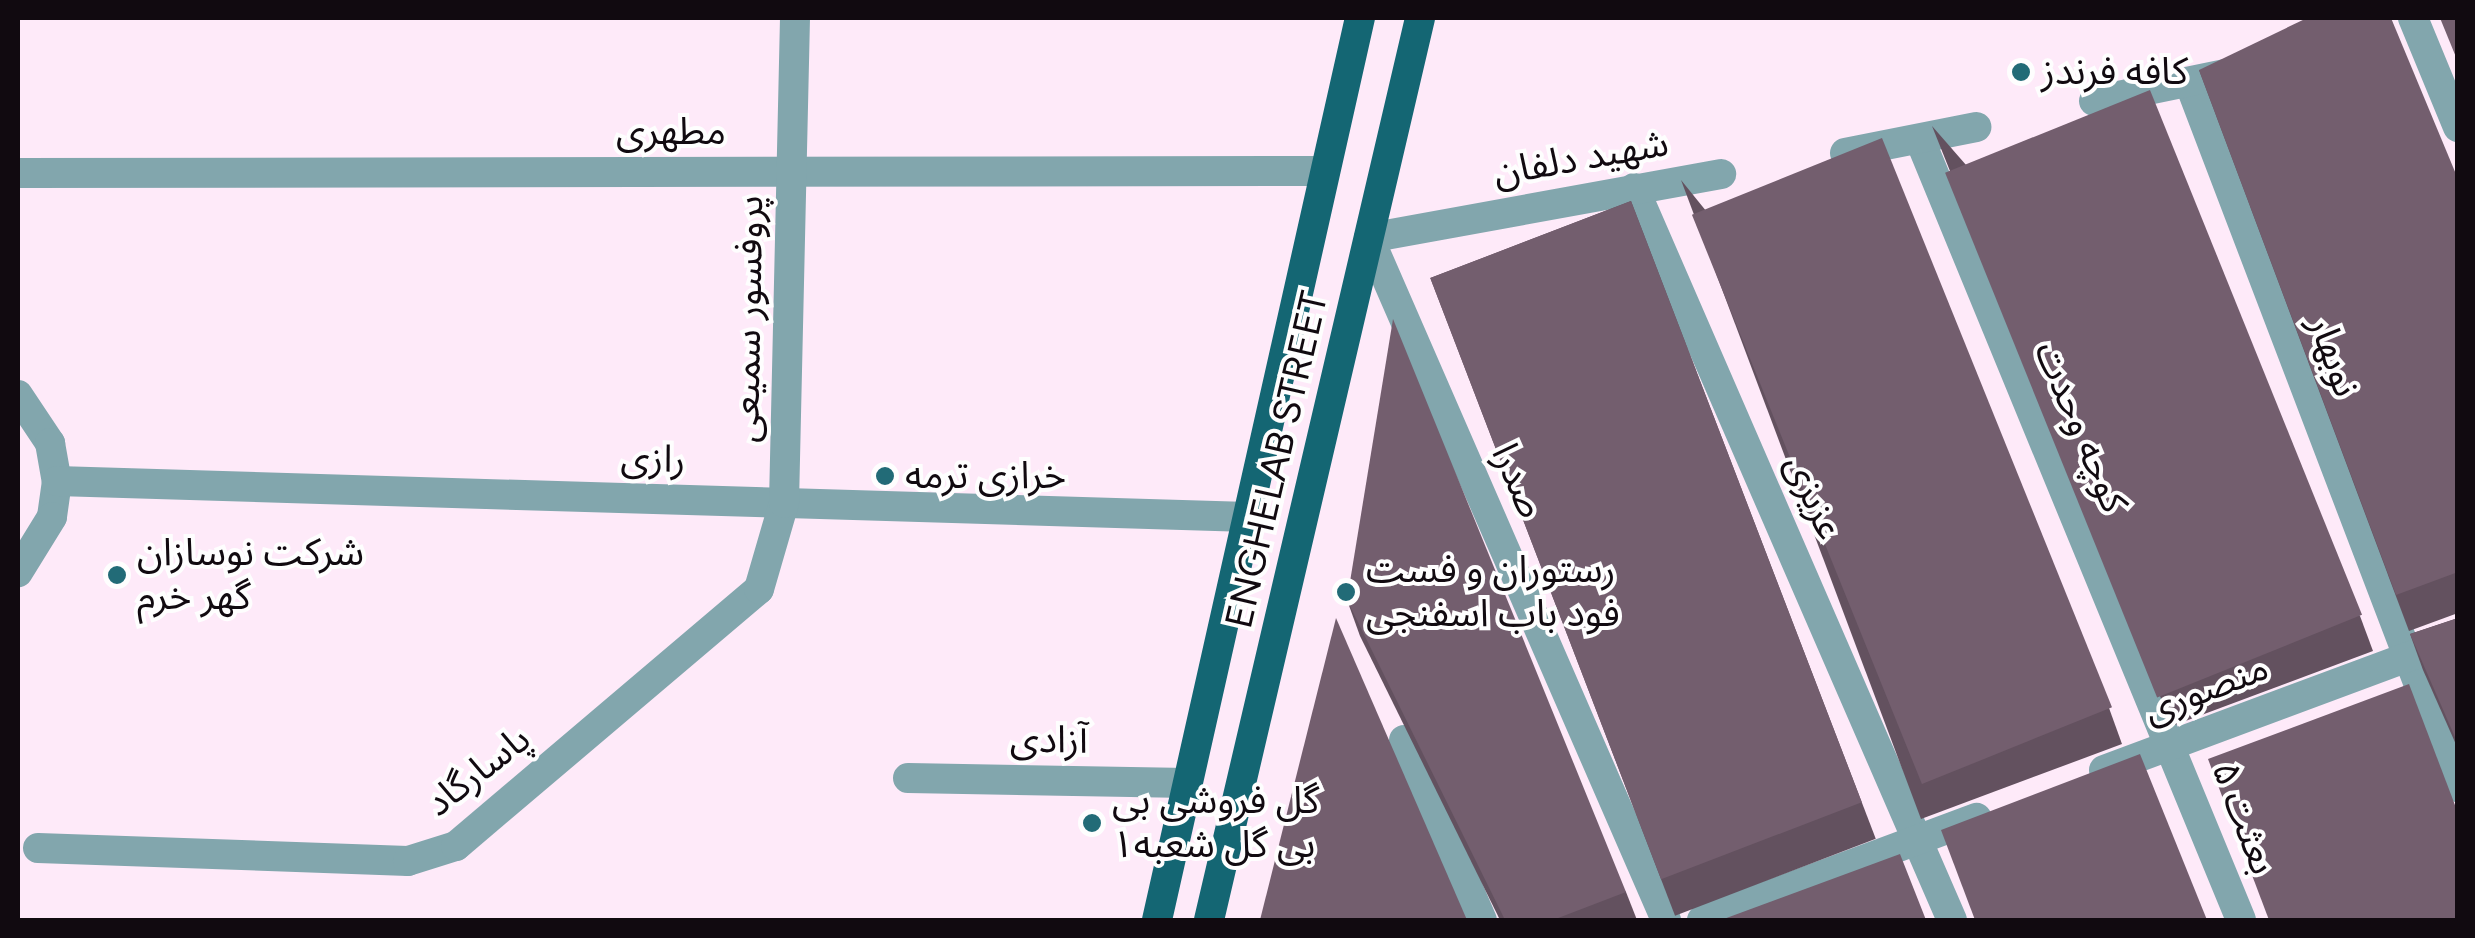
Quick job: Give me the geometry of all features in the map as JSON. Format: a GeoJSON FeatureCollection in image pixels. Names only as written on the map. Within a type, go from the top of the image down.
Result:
{"type":"FeatureCollection","features":[{"type":"Feature","properties":{"kind":"main road","name":"ENGHELAB STREET"},"geometry":{"type":"LineString","coordinates":[[1157,920],[1360,18]]}},
{"type":"Feature","properties":{"kind":"main road","name":"ENGHELAB STREET"},"geometry":{"type":"LineString","coordinates":[[1209,920],[1420,18]]}},
{"type":"Feature","properties":{"kind":"street","name":"پروفسور سمیعی"},"geometry":{"type":"LineString","coordinates":[[784,503],[795,18]]}},
{"type":"Feature","properties":{"kind":"street"},"geometry":{"type":"LineString","coordinates":[[2414,18],[2458,128]]}},
{"type":"Feature","properties":{"kind":"street"},"geometry":{"type":"LineString","coordinates":[[2073,106],[2240,72],[2272,52]]}},
{"type":"Feature","properties":{"kind":"street","name":"نوبهار"},"geometry":{"type":"LineString","coordinates":[[2189,82],[2404,658],[2458,787]]}},
{"type":"Feature","properties":{"kind":"street"},"geometry":{"type":"LineString","coordinates":[[1806,159],[2016,119]]}},
{"type":"Feature","properties":{"kind":"street","name":"کوچه وحدت"},"geometry":{"type":"LineString","coordinates":[[1920,140],[2173,744]]}},
{"type":"Feature","properties":{"kind":"street","name":"شهید دلفان"},"geometry":{"type":"LineString","coordinates":[[1369,238],[1749,169]]}},
{"type":"Feature","properties":{"kind":"street","name":"مطهری"},"geometry":{"type":"LineString","coordinates":[[18,173],[1325,171]]}},
{"type":"Feature","properties":{"kind":"street","name":"عزیزی"},"geometry":{"type":"LineString","coordinates":[[1634,188],[1952,920]]}},
{"type":"Feature","properties":{"kind":"street","name":"صدرا"},"geometry":{"type":"LineString","coordinates":[[1369,238],[1666,920]]}},
{"type":"Feature","properties":{"kind":"street"},"geometry":{"type":"LineString","coordinates":[[18,395],[50,442],[56,481],[52,517],[18,572]]}},
{"type":"Feature","properties":{"kind":"street","name":"رازی"},"geometry":{"type":"LineString","coordinates":[[56,481],[1248,517]]}},
{"type":"Feature","properties":{"kind":"street","name":"پاسارگاد"},"geometry":{"type":"LineString","coordinates":[[38,848],[408,861],[456,846],[758,590],[784,503]]}},
{"type":"Feature","properties":{"kind":"street","name":"منصوری"},"geometry":{"type":"LineString","coordinates":[[2083,778],[2458,638]]}},
{"type":"Feature","properties":{"kind":"street"},"geometry":{"type":"LineString","coordinates":[[1404,740],[1482,920]]}},
{"type":"Feature","properties":{"kind":"street","name":"بعثت ۵"},"geometry":{"type":"LineString","coordinates":[[2173,744],[2241,920]]}},
{"type":"Feature","properties":{"kind":"street","name":"آزادی"},"geometry":{"type":"LineString","coordinates":[[908,778],[1188,783]]}},
{"type":"Feature","properties":{"kind":"street"},"geometry":{"type":"LineString","coordinates":[[1702,920],[2010,805]]}},
{"type":"Feature","properties":{"kind":"building"},"geometry":{"type":"Polygon","coordinates":[[[2307,18],[2391,18],[2458,179],[2458,572],[2396,595],[2199,70],[2307,18]]]}},
{"type":"Feature","properties":{"kind":"building"},"geometry":{"type":"Polygon","coordinates":[[[2440,18],[2458,18],[2458,62],[2440,18]]]}},
{"type":"Feature","properties":{"kind":"building"},"geometry":{"type":"Polygon","coordinates":[[[2150,90],[2362,615],[2157,698],[1945,173],[2150,90]]]}},
{"type":"Feature","properties":{"kind":"building"},"geometry":{"type":"Polygon","coordinates":[[[1882,138],[2112,707],[1922,784],[1692,215],[1882,138]]]}},
{"type":"Feature","properties":{"kind":"building"},"geometry":{"type":"Polygon","coordinates":[[[1631,201],[1862,802],[1661,879],[1430,278],[1631,201]]]}},
{"type":"Feature","properties":{"kind":"building"},"geometry":{"type":"Polygon","coordinates":[[[1393,319],[1626,892],[1553,920],[1505,920],[1347,600],[1393,319]]]}},
{"type":"Feature","properties":{"kind":"building"},"geometry":{"type":"Polygon","coordinates":[[[1336,618],[1467,920],[1260,920],[1336,618]]]}},
{"type":"Feature","properties":{"kind":"building"},"geometry":{"type":"Polygon","coordinates":[[[2458,618],[2458,744],[2410,634],[2458,618]]]}},
{"type":"Feature","properties":{"kind":"building"},"geometry":{"type":"Polygon","coordinates":[[[2409,684],[2458,813],[2458,920],[2269,920],[2208,759],[2409,684]]]}},
{"type":"Feature","properties":{"kind":"building"},"geometry":{"type":"Polygon","coordinates":[[[2140,754],[2207,920],[1975,920],[1941,830],[2140,754]]]}},
{"type":"Feature","properties":{"kind":"building"},"geometry":{"type":"Polygon","coordinates":[[[1900,854],[1926,920],[1721,920],[1900,854]]]}},
{"type":"Feature","properties":{"kind":"place","name":"کافه فرندز"},"geometry":{"type":"Point","coordinates":[2021,72]}},
{"type":"Feature","properties":{"kind":"place","name":"خرازی ترمه"},"geometry":{"type":"Point","coordinates":[885,476]}},
{"type":"Feature","properties":{"kind":"place","name":"شرکت نوسازان گهر خرم"},"geometry":{"type":"Point","coordinates":[117,575]}},
{"type":"Feature","properties":{"kind":"place","name":"رستوران و فست فود باب اسفنجی"},"geometry":{"type":"Point","coordinates":[1346,592]}},
{"type":"Feature","properties":{"kind":"place","name":"گل فروشی بی بی گل شعبه۱"},"geometry":{"type":"Point","coordinates":[1092,823]}}]}
